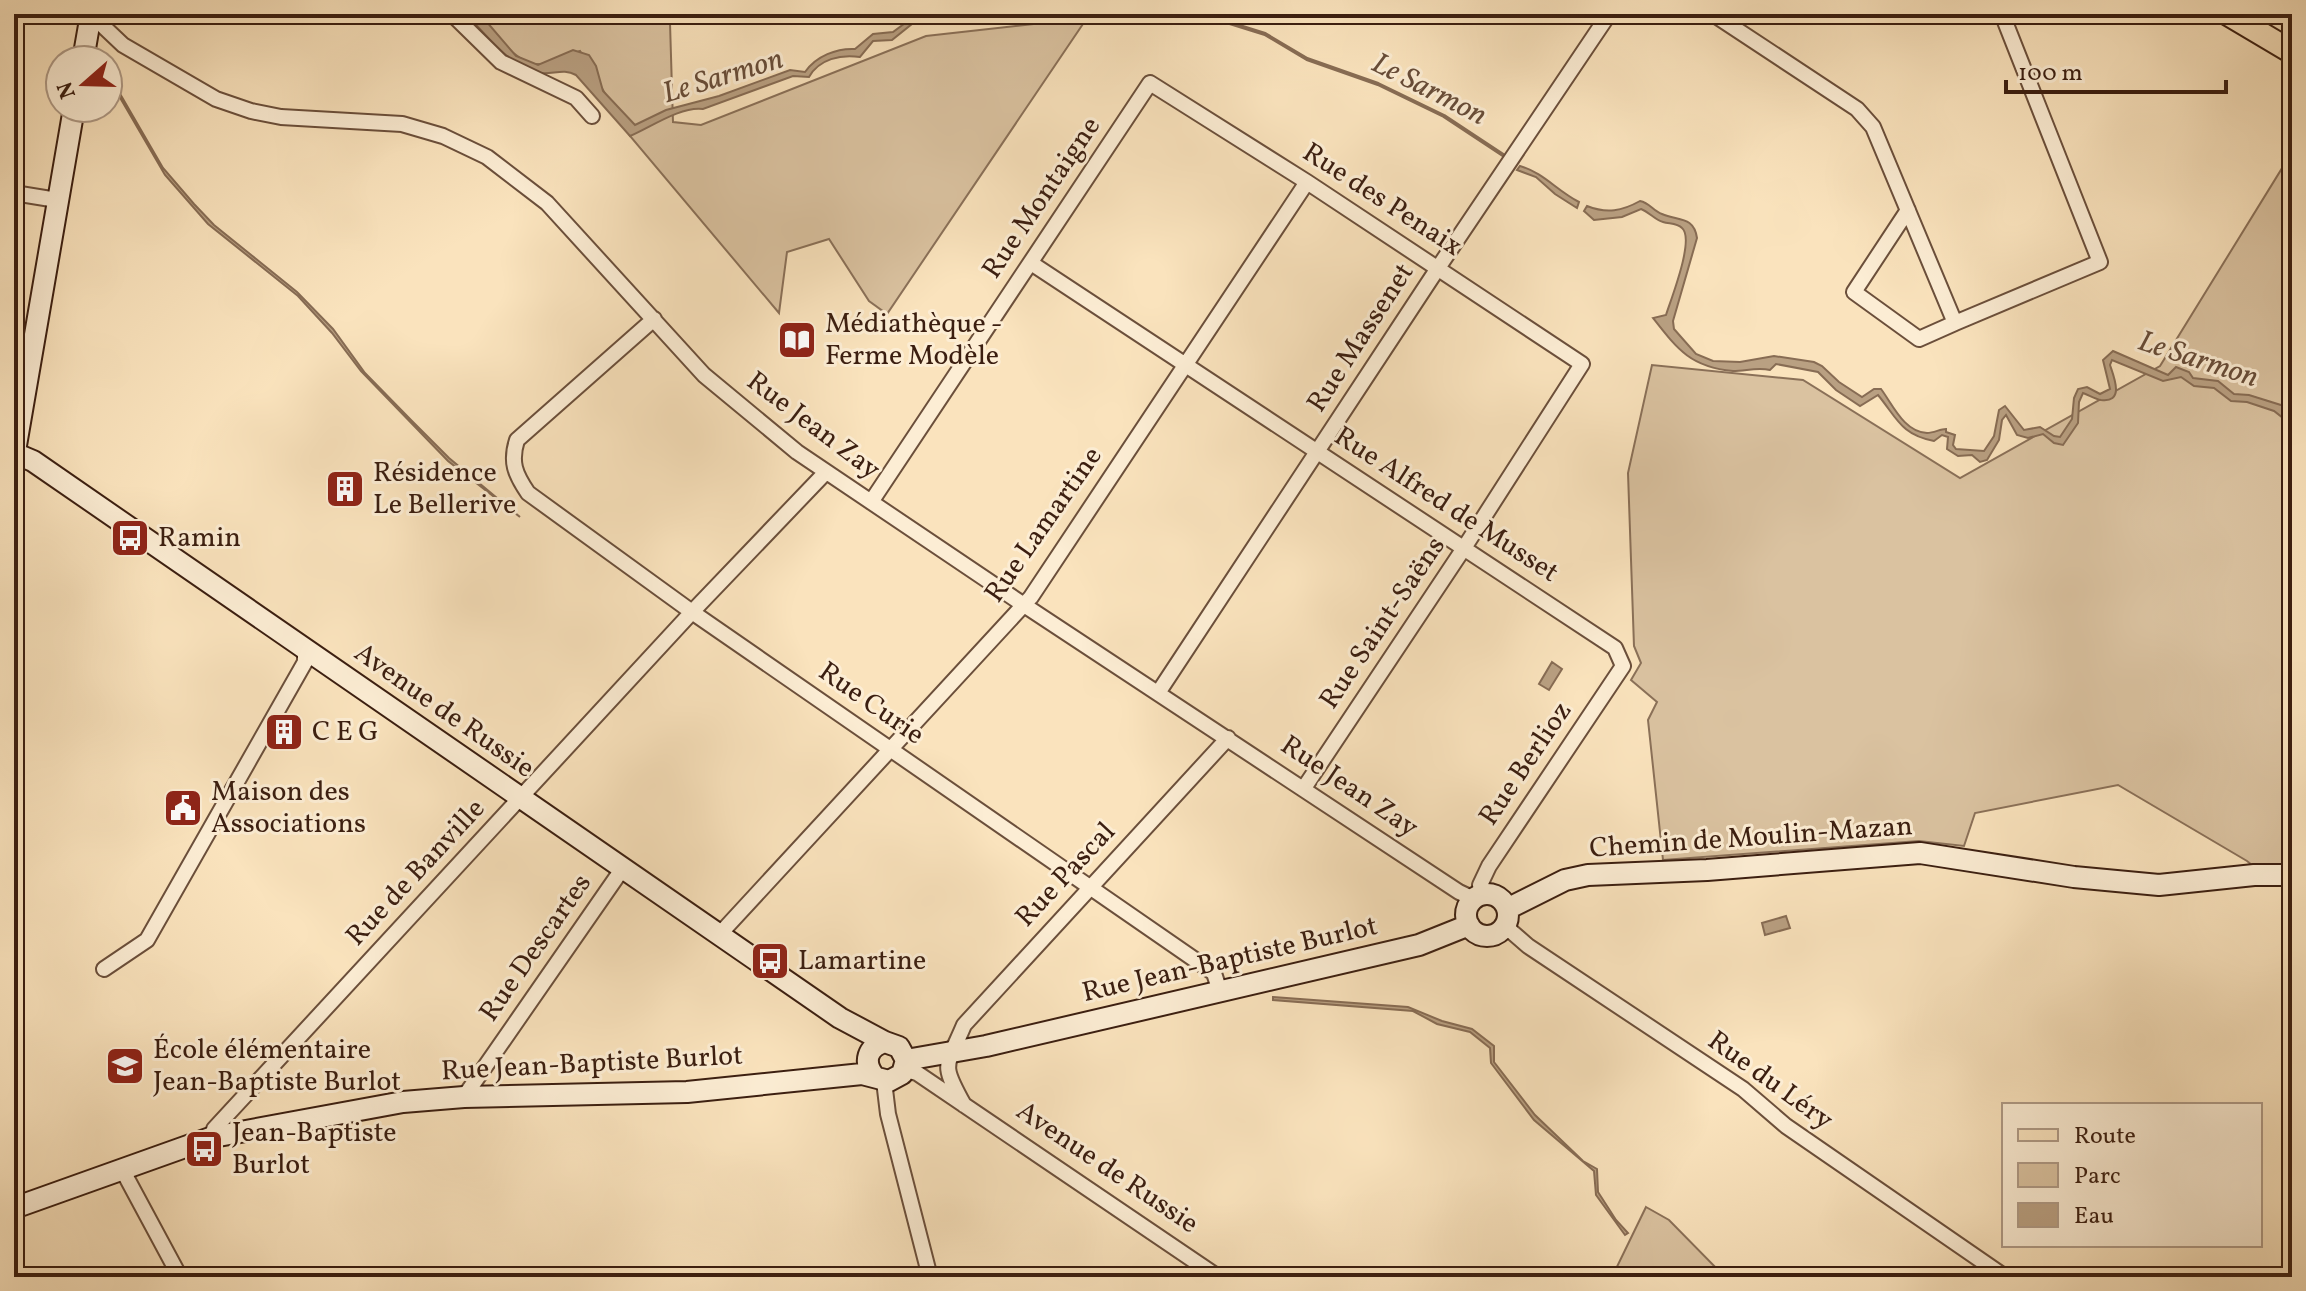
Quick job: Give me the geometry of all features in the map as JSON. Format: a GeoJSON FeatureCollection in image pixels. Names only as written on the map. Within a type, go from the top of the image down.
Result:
{"type":"FeatureCollection","features":[{"type":"Feature","properties":{"kind":"main road"},"geometry":{"type":"LineString","coordinates":[[2228,14],[2292,52]]}},
{"type":"Feature","properties":{"kind":"street"},"geometry":{"type":"LineString","coordinates":[[86,44],[91,14]]}},
{"type":"Feature","properties":{"kind":"street","name":"Rue Jean Zay"},"geometry":{"type":"LineString","coordinates":[[99,14],[104,27],[122,44]]}},
{"type":"Feature","properties":{"kind":"street"},"geometry":{"type":"LineString","coordinates":[[452,14],[501,62],[566,92],[592,116]]}},
{"type":"Feature","properties":{"kind":"street","name":"Rue Massenet"},"geometry":{"type":"LineString","coordinates":[[1158,693],[1609,14]]}},
{"type":"Feature","properties":{"kind":"street"},"geometry":{"type":"LineString","coordinates":[[1713,14],[1857,109],[1873,127],[1955,323]]}},
{"type":"Feature","properties":{"kind":"street"},"geometry":{"type":"LineString","coordinates":[[1908,210],[1854,292],[1919,339],[2100,262],[2002,14]]}},
{"type":"Feature","properties":{"kind":"street","name":"Rue Jean Zay"},"geometry":{"type":"LineString","coordinates":[[124,46],[216,99],[251,111],[281,117],[402,124],[443,136],[487,157],[547,203],[704,375],[755,419],[826,472],[1458,891],[1478,896]]}},
{"type":"Feature","properties":{"kind":"street","name":"Rue des Penaix"},"geometry":{"type":"LineString","coordinates":[[1150,83],[1307,182],[1582,364]]}},
{"type":"Feature","properties":{"kind":"street","name":"Rue Montaigne"},"geometry":{"type":"LineString","coordinates":[[871,502],[1150,83]]}},
{"type":"Feature","properties":{"kind":"street"},"geometry":{"type":"LineString","coordinates":[[14,454],[71,124]]}},
{"type":"Feature","properties":{"kind":"street","name":"Rue Lamartine"},"geometry":{"type":"LineString","coordinates":[[718,936],[1024,605],[1307,182]]}},
{"type":"Feature","properties":{"kind":"street"},"geometry":{"type":"LineString","coordinates":[[14,193],[57,200]]}},
{"type":"Feature","properties":{"kind":"street","name":"Rue Alfred de Musset"},"geometry":{"type":"LineString","coordinates":[[1031,263],[1615,648],[1623,666]]}},
{"type":"Feature","properties":{"kind":"street","name":"Rue Curie"},"geometry":{"type":"LineString","coordinates":[[654,319],[517,440],[511,457],[517,477],[528,493],[692,612],[1214,973],[1220,992]]}},
{"type":"Feature","properties":{"kind":"street","name":"Rue Saint-Saëns"},"geometry":{"type":"LineString","coordinates":[[1304,788],[1582,364]]}},
{"type":"Feature","properties":{"kind":"street","name":"Avenue de Russie"},"geometry":{"type":"LineString","coordinates":[[14,454],[33,461],[840,1018],[867,1046],[876,1062],[899,1047],[905,1065],[1218,1277]]}},
{"type":"Feature","properties":{"kind":"street","name":"Rue de Banville"},"geometry":{"type":"LineString","coordinates":[[213,1137],[214,1129],[692,612],[826,472]]}},
{"type":"Feature","properties":{"kind":"street"},"geometry":{"type":"LineString","coordinates":[[104,969],[147,940],[305,662],[305,649]]}},
{"type":"Feature","properties":{"kind":"street","name":"Rue Berlioz"},"geometry":{"type":"LineString","coordinates":[[1478,896],[1489,866],[1623,666]]}},
{"type":"Feature","properties":{"kind":"street","name":"Rue Pascal"},"geometry":{"type":"LineString","coordinates":[[952,1053],[964,1025],[1228,738]]}},
{"type":"Feature","properties":{"kind":"street","name":"Chemin de Moulin-Mazan"},"geometry":{"type":"LineString","coordinates":[[1506,918],[1565,880],[1588,875],[1707,870],[1920,853],[2074,877],[2159,885],[2254,875],[2292,875]]}},
{"type":"Feature","properties":{"kind":"street","name":"Rue Descartes"},"geometry":{"type":"LineString","coordinates":[[464,1097],[623,868]]}},
{"type":"Feature","properties":{"kind":"street"},"geometry":{"type":"LineString","coordinates":[[1478,896],[1500,899],[1506,918],[1497,933],[1484,936],[1469,925],[1467,908],[1478,896]]}},
{"type":"Feature","properties":{"kind":"street","name":"Rue du Léry"},"geometry":{"type":"LineString","coordinates":[[1506,918],[1528,946],[1743,1089],[1786,1126],[2005,1277]]}},
{"type":"Feature","properties":{"kind":"street","name":"Rue Jean-Baptiste Burlot"},"geometry":{"type":"LineString","coordinates":[[905,1065],[1419,945],[1469,925]]}},
{"type":"Feature","properties":{"kind":"street"},"geometry":{"type":"LineString","coordinates":[[952,1053],[946,1063],[948,1077],[964,1105]]}},
{"type":"Feature","properties":{"kind":"street"},"geometry":{"type":"LineString","coordinates":[[876,1062],[898,1077],[905,1065]]}},
{"type":"Feature","properties":{"kind":"street"},"geometry":{"type":"LineString","coordinates":[[876,1062],[930,1277]]}},
{"type":"Feature","properties":{"kind":"street","name":"Rue Jean-Baptiste Burlot"},"geometry":{"type":"LineString","coordinates":[[17,1208],[213,1137],[403,1102],[464,1097],[687,1092],[844,1076],[876,1062]]}},
{"type":"Feature","properties":{"kind":"street"},"geometry":{"type":"LineString","coordinates":[[123,1171],[180,1277]]}},
{"type":"Feature","properties":{"kind":"green space"},"geometry":{"type":"Polygon","coordinates":[[[480,14],[630,14],[646,22],[670,23],[673,122],[701,125],[926,36],[1087,18],[887,314],[869,301],[829,239],[787,252],[779,313],[630,136],[580,51],[544,64],[534,64],[515,55],[480,14]]]}},
{"type":"Feature","properties":{"kind":"green space"},"geometry":{"type":"Polygon","coordinates":[[[2292,152],[2292,886],[2277,885],[2247,861],[2118,785],[1975,813],[1964,846],[1919,841],[1663,860],[1648,720],[1657,702],[1631,680],[1641,663],[1634,646],[1628,473],[1652,365],[1803,380],[1960,478],[2160,366],[2292,152]]]}},
{"type":"Feature","properties":{"kind":"green space"},"geometry":{"type":"Polygon","coordinates":[[[1646,1207],[1669,1220],[1725,1277],[1612,1277],[1646,1207]]]}},
{"type":"Feature","properties":{"kind":"water"},"geometry":{"type":"Polygon","coordinates":[[[466,14],[480,14],[516,56],[538,65],[573,50],[589,55],[596,66],[603,91],[635,125],[666,110],[719,96],[790,70],[805,72],[827,54],[855,49],[873,34],[893,32],[912,18],[934,14],[1049,14],[940,19],[912,24],[892,40],[873,41],[860,57],[831,59],[809,77],[793,76],[703,109],[685,111],[630,136],[576,75],[528,70],[499,49],[466,14]]]}},
{"type":"Feature","properties":{"kind":"water"},"geometry":{"type":"Polygon","coordinates":[[[124,101],[163,168],[194,204],[214,225],[297,292],[333,329],[365,373],[411,420],[449,458],[520,517],[448,461],[361,371],[298,296],[208,224],[165,175],[124,101]]]}},
{"type":"Feature","properties":{"kind":"water"},"geometry":{"type":"Polygon","coordinates":[[[1520,166],[1579,202],[1577,208],[1536,177],[1517,170],[1520,166]]]}},
{"type":"Feature","properties":{"kind":"water"},"geometry":{"type":"Polygon","coordinates":[[[1640,201],[1659,213],[1684,220],[1695,231],[1697,238],[1673,321],[1674,329],[1696,354],[1713,361],[1740,362],[1774,356],[1814,362],[1862,397],[1874,389],[1881,389],[1900,417],[1912,428],[1927,433],[1946,429],[1946,432],[1955,435],[1953,445],[1956,449],[1984,451],[1994,436],[1999,410],[2005,406],[2024,430],[2040,427],[2060,437],[2072,419],[2078,389],[2087,387],[2100,394],[2110,389],[2103,360],[2113,351],[2168,375],[2176,367],[2189,372],[2193,378],[2218,381],[2234,394],[2249,395],[2284,406],[2292,412],[2292,425],[2274,411],[2247,402],[2231,401],[2214,388],[2194,386],[2181,377],[2163,381],[2112,360],[2110,365],[2116,388],[2113,397],[2101,400],[2083,393],[2079,402],[2078,423],[2063,445],[2054,443],[2043,434],[2028,438],[2017,435],[2006,415],[2002,420],[1999,440],[1987,460],[1980,462],[1972,455],[1958,456],[1947,449],[1948,437],[1942,435],[1934,441],[1907,430],[1878,395],[1860,406],[1836,390],[1818,372],[1776,364],[1770,370],[1733,371],[1706,366],[1687,355],[1653,318],[1666,315],[1677,283],[1686,244],[1682,228],[1660,221],[1641,209],[1622,217],[1594,220],[1584,211],[1587,206],[1614,210],[1640,201]]]}},
{"type":"Feature","properties":{"kind":"water"},"geometry":{"type":"Polygon","coordinates":[[[1552,662],[1562,669],[1549,690],[1539,684],[1552,662]]]}},
{"type":"Feature","properties":{"kind":"water"},"geometry":{"type":"Polygon","coordinates":[[[1786,916],[1790,928],[1765,935],[1762,923],[1786,916]]]}},
{"type":"Feature","properties":{"kind":"water"},"geometry":{"type":"Polygon","coordinates":[[[1273,997],[1408,1007],[1472,1029],[1494,1046],[1494,1062],[1535,1115],[1583,1161],[1597,1169],[1598,1192],[1628,1233],[1625,1235],[1596,1195],[1594,1171],[1534,1120],[1491,1063],[1490,1048],[1470,1032],[1437,1024],[1413,1011],[1273,1000],[1273,997]]]}},
{"type":"Feature","properties":{"kind":"waterway","name":"Le Sarmon"},"geometry":{"type":"LineString","coordinates":[[1201,14],[1265,34],[1307,59],[1378,84],[1444,116],[1503,155]]}},
{"type":"Feature","properties":{"kind":"place","name":"Médiathèque - Ferme Modèle"},"geometry":{"type":"Point","coordinates":[797,340]}},
{"type":"Feature","properties":{"kind":"place","name":"Résidence Le Bellerive"},"geometry":{"type":"Point","coordinates":[345,489]}},
{"type":"Feature","properties":{"kind":"place","name":"Ramin"},"geometry":{"type":"Point","coordinates":[130,538]}},
{"type":"Feature","properties":{"kind":"place","name":"C E G"},"geometry":{"type":"Point","coordinates":[284,732]}},
{"type":"Feature","properties":{"kind":"place","name":"Maison des Associations"},"geometry":{"type":"Point","coordinates":[183,808]}},
{"type":"Feature","properties":{"kind":"place","name":"Lamartine"},"geometry":{"type":"Point","coordinates":[770,961]}},
{"type":"Feature","properties":{"kind":"place","name":"École élémentaire Jean-Baptiste Burlot"},"geometry":{"type":"Point","coordinates":[125,1066]}},
{"type":"Feature","properties":{"kind":"place","name":"Jean-Baptiste Burlot"},"geometry":{"type":"Point","coordinates":[204,1149]}}]}
